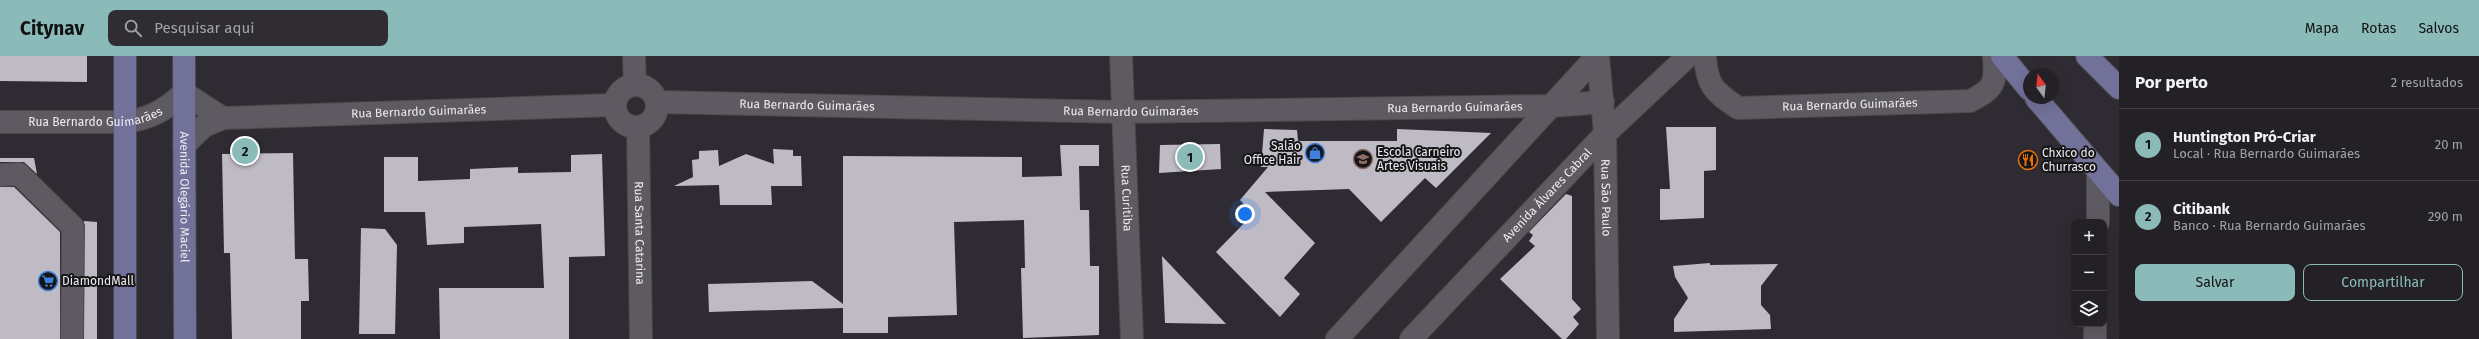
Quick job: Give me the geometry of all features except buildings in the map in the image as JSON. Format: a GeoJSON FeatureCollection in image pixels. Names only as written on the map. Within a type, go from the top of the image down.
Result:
{"type":"FeatureCollection","features":[{"type":"Feature","properties":{"kind":"main road"},"geometry":{"type":"LineString","coordinates":[[125,56],[125,339]]}},
{"type":"Feature","properties":{"kind":"main road","name":"Avenida Olegário Maciel"},"geometry":{"type":"LineString","coordinates":[[184,56],[185,339]]}},
{"type":"Feature","properties":{"kind":"main road"},"geometry":{"type":"LineString","coordinates":[[2002,56],[2023,82]]}},
{"type":"Feature","properties":{"kind":"main road"},"geometry":{"type":"LineString","coordinates":[[2087,56],[2119,88]]}},
{"type":"Feature","properties":{"kind":"main road"},"geometry":{"type":"LineString","coordinates":[[2041,104],[2119,195]]}},
{"type":"Feature","properties":{"kind":"street"},"geometry":{"type":"LineString","coordinates":[[634,56],[635,85]]}},
{"type":"Feature","properties":{"kind":"street","name":"Rua Curitiba"},"geometry":{"type":"LineString","coordinates":[[1121,56],[1121,112],[1132,339]]}},
{"type":"Feature","properties":{"kind":"street"},"geometry":{"type":"LineString","coordinates":[[1337,339],[1597,56]]}},
{"type":"Feature","properties":{"kind":"street","name":"Rua São Paulo"},"geometry":{"type":"LineString","coordinates":[[1597,56],[1603,102],[1605,134],[1608,339]]}},
{"type":"Feature","properties":{"kind":"street","name":"Avenida Álvares Cabral"},"geometry":{"type":"LineString","coordinates":[[1411,339],[1605,134],[1688,56]]}},
{"type":"Feature","properties":{"kind":"street","name":"Rua Bernardo Guimarães"},"geometry":{"type":"LineString","coordinates":[[1705,56],[1706,73],[1714,92],[1738,108],[1970,102],[1985,93],[1996,79],[1994,56]]}},
{"type":"Feature","properties":{"kind":"street"},"geometry":{"type":"LineString","coordinates":[[635,85],[641,85],[651,91],[658,102],[657,114],[649,123],[638,127],[626,125],[618,116],[615,105],[619,93],[629,86],[635,85]]}},
{"type":"Feature","properties":{"kind":"street","name":"Rua Bernardo Guimarães"},"geometry":{"type":"LineString","coordinates":[[0,122],[125,122],[157,114],[184,93]]}},
{"type":"Feature","properties":{"kind":"street"},"geometry":{"type":"LineString","coordinates":[[184,93],[223,118]]}},
{"type":"Feature","properties":{"kind":"street","name":"Rua Bernardo Guimarães"},"geometry":{"type":"LineString","coordinates":[[658,102],[1121,112],[1552,106],[1603,102]]}},
{"type":"Feature","properties":{"kind":"street","name":"Rua Bernardo Guimarães"},"geometry":{"type":"LineString","coordinates":[[184,145],[204,126],[223,118],[615,105]]}},
{"type":"Feature","properties":{"kind":"street","name":"Rua Santa Catarina"},"geometry":{"type":"LineString","coordinates":[[638,127],[641,339]]}},
{"type":"Feature","properties":{"kind":"street"},"geometry":{"type":"LineString","coordinates":[[2098,170],[2098,219]]}},
{"type":"Feature","properties":{"kind":"street"},"geometry":{"type":"LineString","coordinates":[[0,175],[19,174],[73,227],[72,339]]}},
{"type":"Feature","properties":{"kind":"street"},"geometry":{"type":"LineString","coordinates":[[2099,219],[2110,203],[2119,201]]}},
{"type":"Feature","properties":{"kind":"street"},"geometry":{"type":"LineString","coordinates":[[2095,327],[2095,339]]}},
{"type":"Feature","properties":{"kind":"place","name":"Citibank"},"geometry":{"type":"Point","coordinates":[245,151]}},
{"type":"Feature","properties":{"kind":"place","name":"Salão Office Hair"},"geometry":{"type":"Point","coordinates":[1315,153]}},
{"type":"Feature","properties":{"kind":"place","name":"Huntington Pró-Criar"},"geometry":{"type":"Point","coordinates":[1190,157]}},
{"type":"Feature","properties":{"kind":"place","name":"Escola Carneiro Artes Visuais"},"geometry":{"type":"Point","coordinates":[1363,159]}},
{"type":"Feature","properties":{"kind":"place","name":"Chxico do Churrasco"},"geometry":{"type":"Point","coordinates":[2028,160]}},
{"type":"Feature","properties":{"kind":"place","name":"DiamondMall"},"geometry":{"type":"Point","coordinates":[48,281]}}]}
